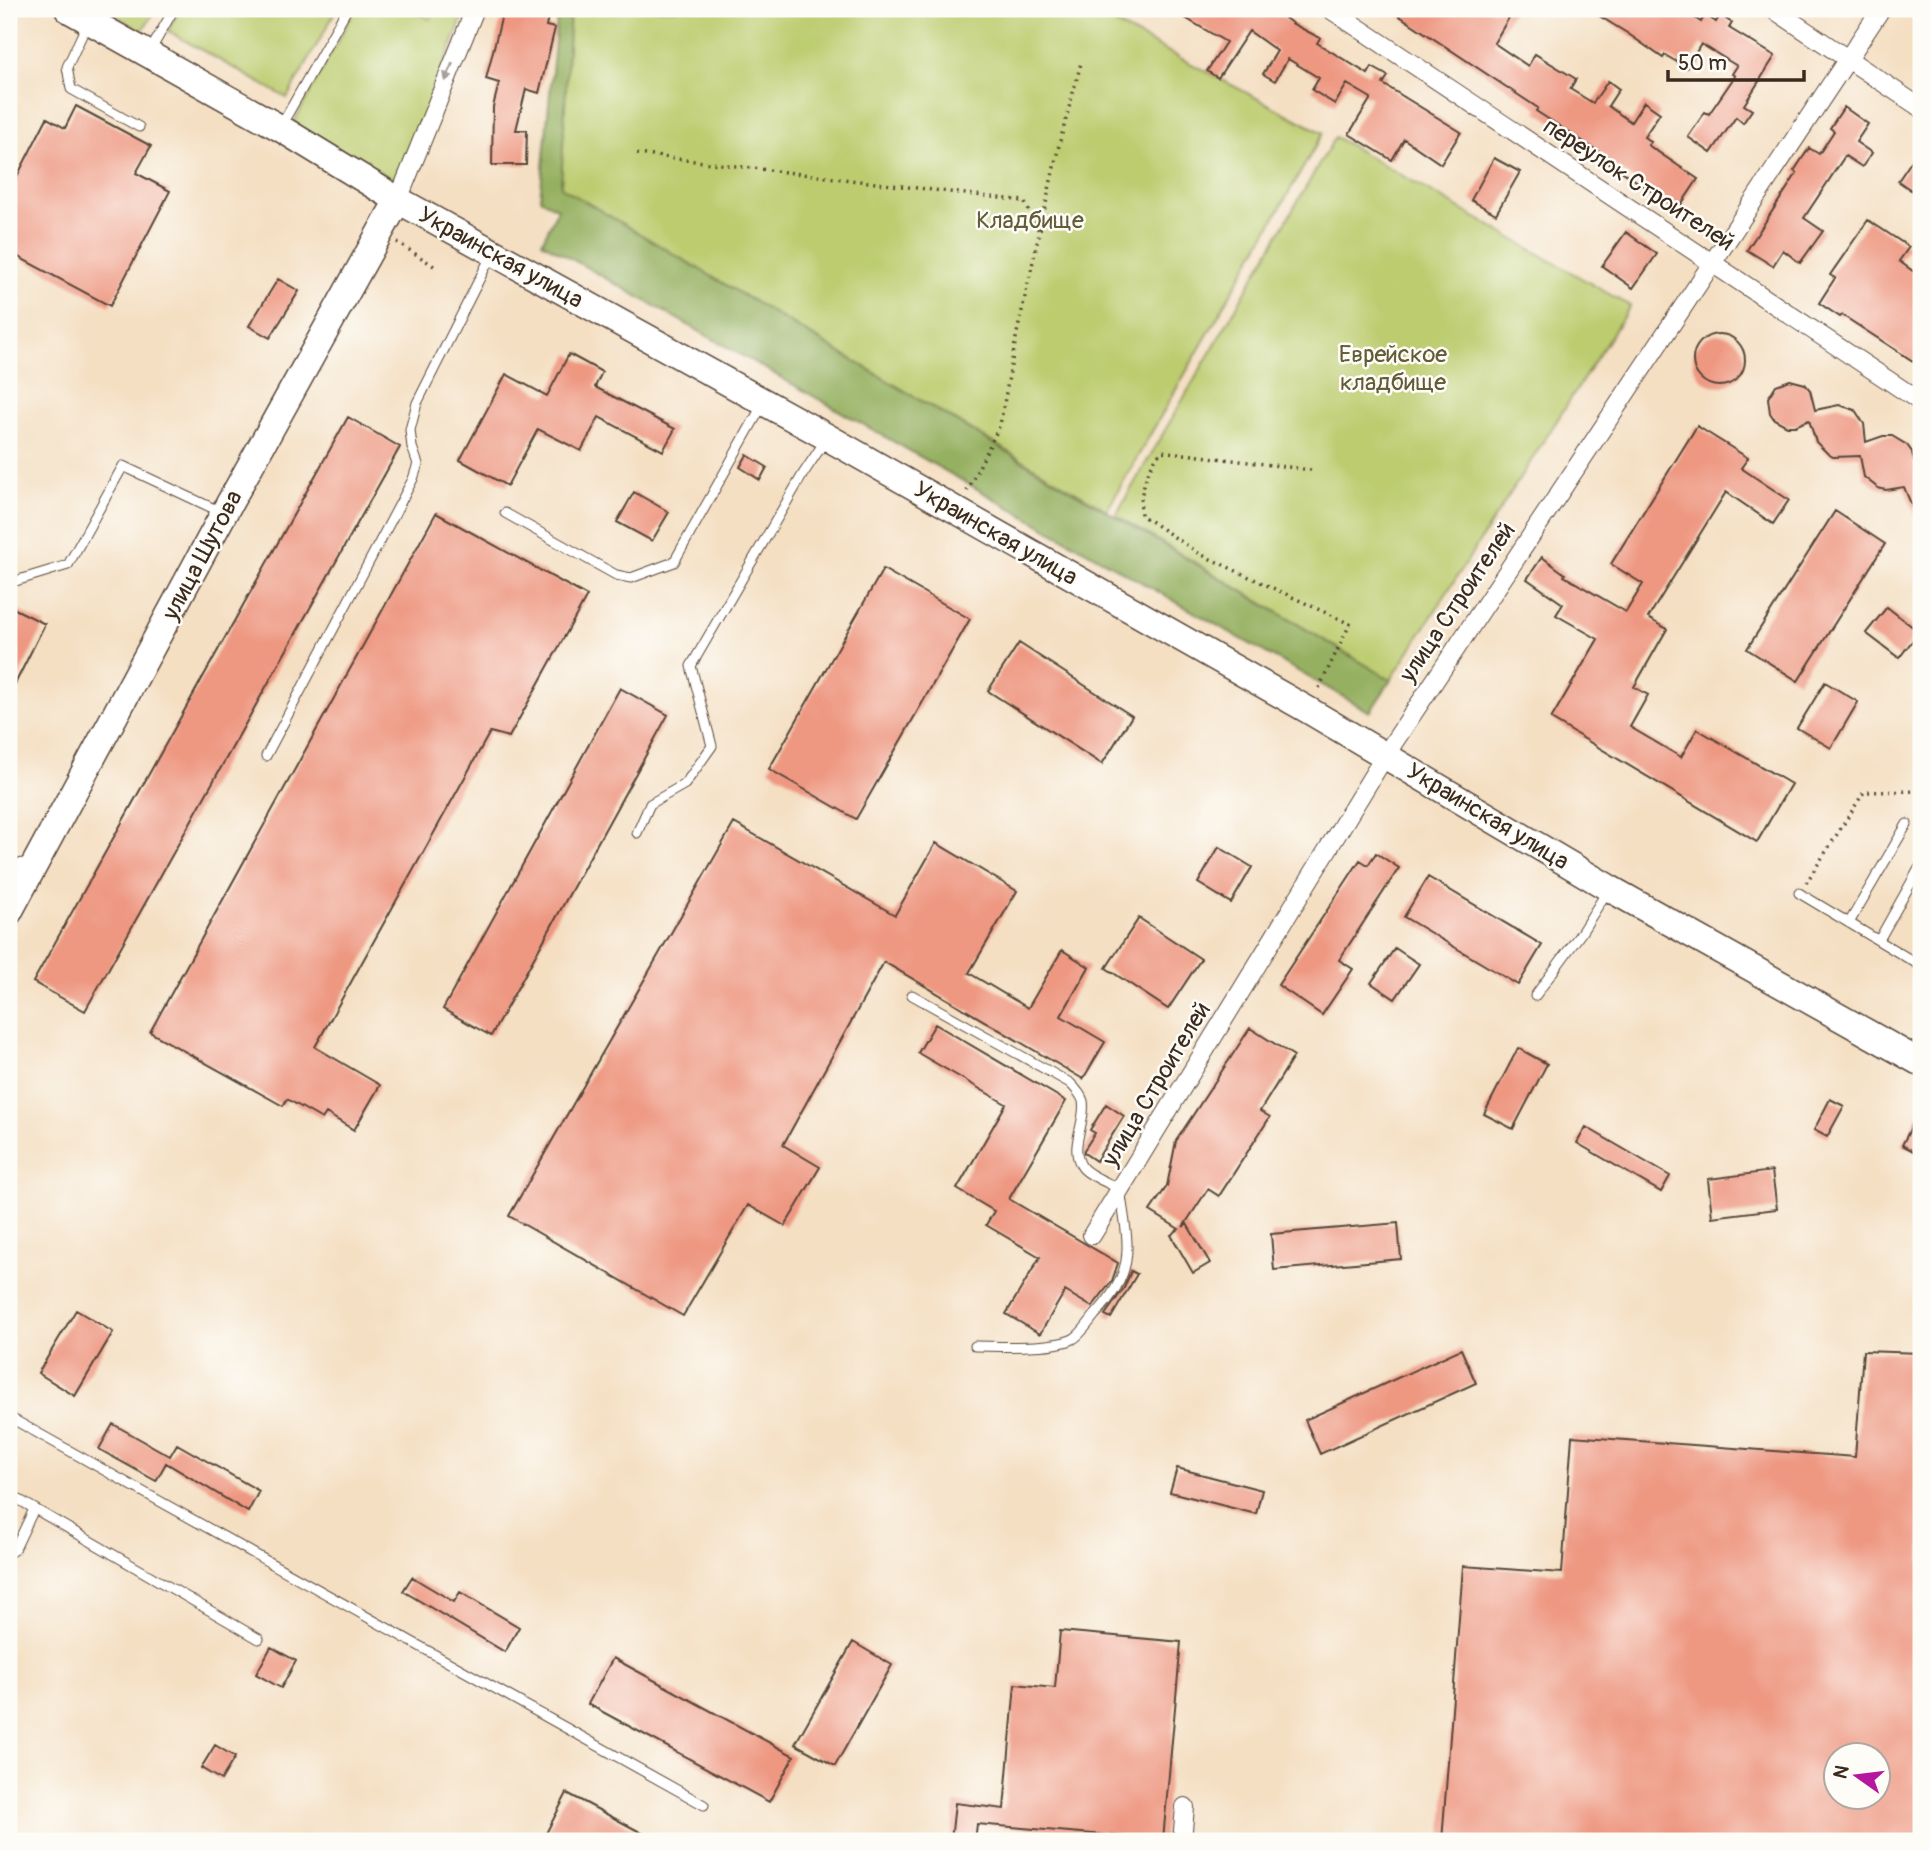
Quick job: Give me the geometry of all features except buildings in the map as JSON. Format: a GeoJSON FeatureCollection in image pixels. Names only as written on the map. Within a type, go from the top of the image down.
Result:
{"type":"FeatureCollection","features":[{"type":"Feature","properties":{"kind":"street"},"geometry":{"type":"LineString","coordinates":[[398,200],[475,9]]}},
{"type":"Feature","properties":{"kind":"street","name":"переулок Строителей"},"geometry":{"type":"LineString","coordinates":[[1330,9],[1921,402]]}},
{"type":"Feature","properties":{"kind":"street"},"geometry":{"type":"LineString","coordinates":[[1773,9],[1921,108]]}},
{"type":"Feature","properties":{"kind":"street","name":"улица Строителей"},"geometry":{"type":"LineString","coordinates":[[1092,1235],[1386,754],[1881,9]]}},
{"type":"Feature","properties":{"kind":"street","name":"Украинская улица"},"geometry":{"type":"LineString","coordinates":[[78,15],[279,128],[398,200],[828,437],[1386,754],[1609,888],[1921,1063]]}},
{"type":"Feature","properties":{"kind":"street","name":"улица Шутова"},"geometry":{"type":"LineString","coordinates":[[9,912],[224,513],[398,200]]}},
{"type":"Feature","properties":{"kind":"street"},"geometry":{"type":"LineString","coordinates":[[1182,1841],[1185,1807]]}},
{"type":"Feature","properties":{"kind":"lane"},"geometry":{"type":"LineString","coordinates":[[148,55],[174,9]]}},
{"type":"Feature","properties":{"kind":"lane"},"geometry":{"type":"LineString","coordinates":[[279,128],[347,9]]}},
{"type":"Feature","properties":{"kind":"lane"},"geometry":{"type":"LineString","coordinates":[[78,15],[66,67],[71,89],[139,127]]}},
{"type":"Feature","properties":{"kind":"lane"},"geometry":{"type":"LineString","coordinates":[[266,756],[413,479],[418,464],[410,430],[417,403],[493,252]]}},
{"type":"Feature","properties":{"kind":"lane"},"geometry":{"type":"LineString","coordinates":[[505,513],[616,575],[631,578],[674,562],[765,402]]}},
{"type":"Feature","properties":{"kind":"lane"},"geometry":{"type":"LineString","coordinates":[[637,833],[650,804],[685,784],[712,746],[691,666],[803,474],[828,437]]}},
{"type":"Feature","properties":{"kind":"lane"},"geometry":{"type":"LineString","coordinates":[[9,583],[68,565],[122,466],[224,513]]}},
{"type":"Feature","properties":{"kind":"lane"},"geometry":{"type":"LineString","coordinates":[[1849,923],[1907,824]]}},
{"type":"Feature","properties":{"kind":"lane"},"geometry":{"type":"LineString","coordinates":[[9,865],[37,861]]}},
{"type":"Feature","properties":{"kind":"lane"},"geometry":{"type":"LineString","coordinates":[[1879,940],[1921,865]]}},
{"type":"Feature","properties":{"kind":"lane"},"geometry":{"type":"LineString","coordinates":[[1535,996],[1581,933],[1609,888]]}},
{"type":"Feature","properties":{"kind":"lane"},"geometry":{"type":"LineString","coordinates":[[1799,893],[1921,966]]}},
{"type":"Feature","properties":{"kind":"lane"},"geometry":{"type":"LineString","coordinates":[[912,995],[1070,1083],[1079,1092],[1083,1102],[1077,1143],[1078,1157],[1083,1168],[1120,1189],[1129,1252],[1125,1271],[1106,1304],[1074,1339],[1048,1344],[975,1346]]}},
{"type":"Feature","properties":{"kind":"lane"},"geometry":{"type":"LineString","coordinates":[[9,1417],[704,1805]]}},
{"type":"Feature","properties":{"kind":"lane"},"geometry":{"type":"LineString","coordinates":[[9,1494],[259,1639]]}},
{"type":"Feature","properties":{"kind":"lane"},"geometry":{"type":"LineString","coordinates":[[9,1553],[15,1549],[34,1509]]}},
{"type":"Feature","properties":{"kind":"path"},"geometry":{"type":"LineString","coordinates":[[967,491],[1000,425],[1017,333],[1059,145],[1081,63]]}},
{"type":"Feature","properties":{"kind":"path"},"geometry":{"type":"LineString","coordinates":[[637,154],[1024,201],[1040,233]]}},
{"type":"Feature","properties":{"kind":"path"},"geometry":{"type":"LineString","coordinates":[[1308,710],[1350,624],[1200,554],[1141,515],[1139,498],[1152,463],[1161,451],[1311,470]]}},
{"type":"Feature","properties":{"kind":"path"},"geometry":{"type":"LineString","coordinates":[[1799,893],[1864,792],[1921,791]]}},
{"type":"Feature","properties":{"kind":"green space"},"geometry":{"type":"Polygon","coordinates":[[[104,9],[156,9],[142,31],[104,9]]]}},
{"type":"Feature","properties":{"kind":"green space"},"geometry":{"type":"Polygon","coordinates":[[[180,9],[337,9],[287,98],[168,31],[180,9]]]}},
{"type":"Feature","properties":{"kind":"green space"},"geometry":{"type":"Polygon","coordinates":[[[355,9],[412,9],[429,19],[435,9],[466,9],[398,182],[293,124],[355,9]]]}},
{"type":"Feature","properties":{"kind":"green space"},"geometry":{"type":"Polygon","coordinates":[[[558,9],[570,9],[561,187],[1391,680],[1370,712],[542,242],[558,209],[540,199],[558,9]]]}},
{"type":"Feature","properties":{"kind":"green space","name":"Кладбище"},"geometry":{"type":"Polygon","coordinates":[[[570,9],[1087,9],[1323,133],[1107,510],[560,187],[570,9]]]}},
{"type":"Feature","properties":{"kind":"green space","name":"Еврейское кладбище"},"geometry":{"type":"Polygon","coordinates":[[[1335,137],[1630,306],[1391,680],[1116,515],[1335,137]]]}}]}
